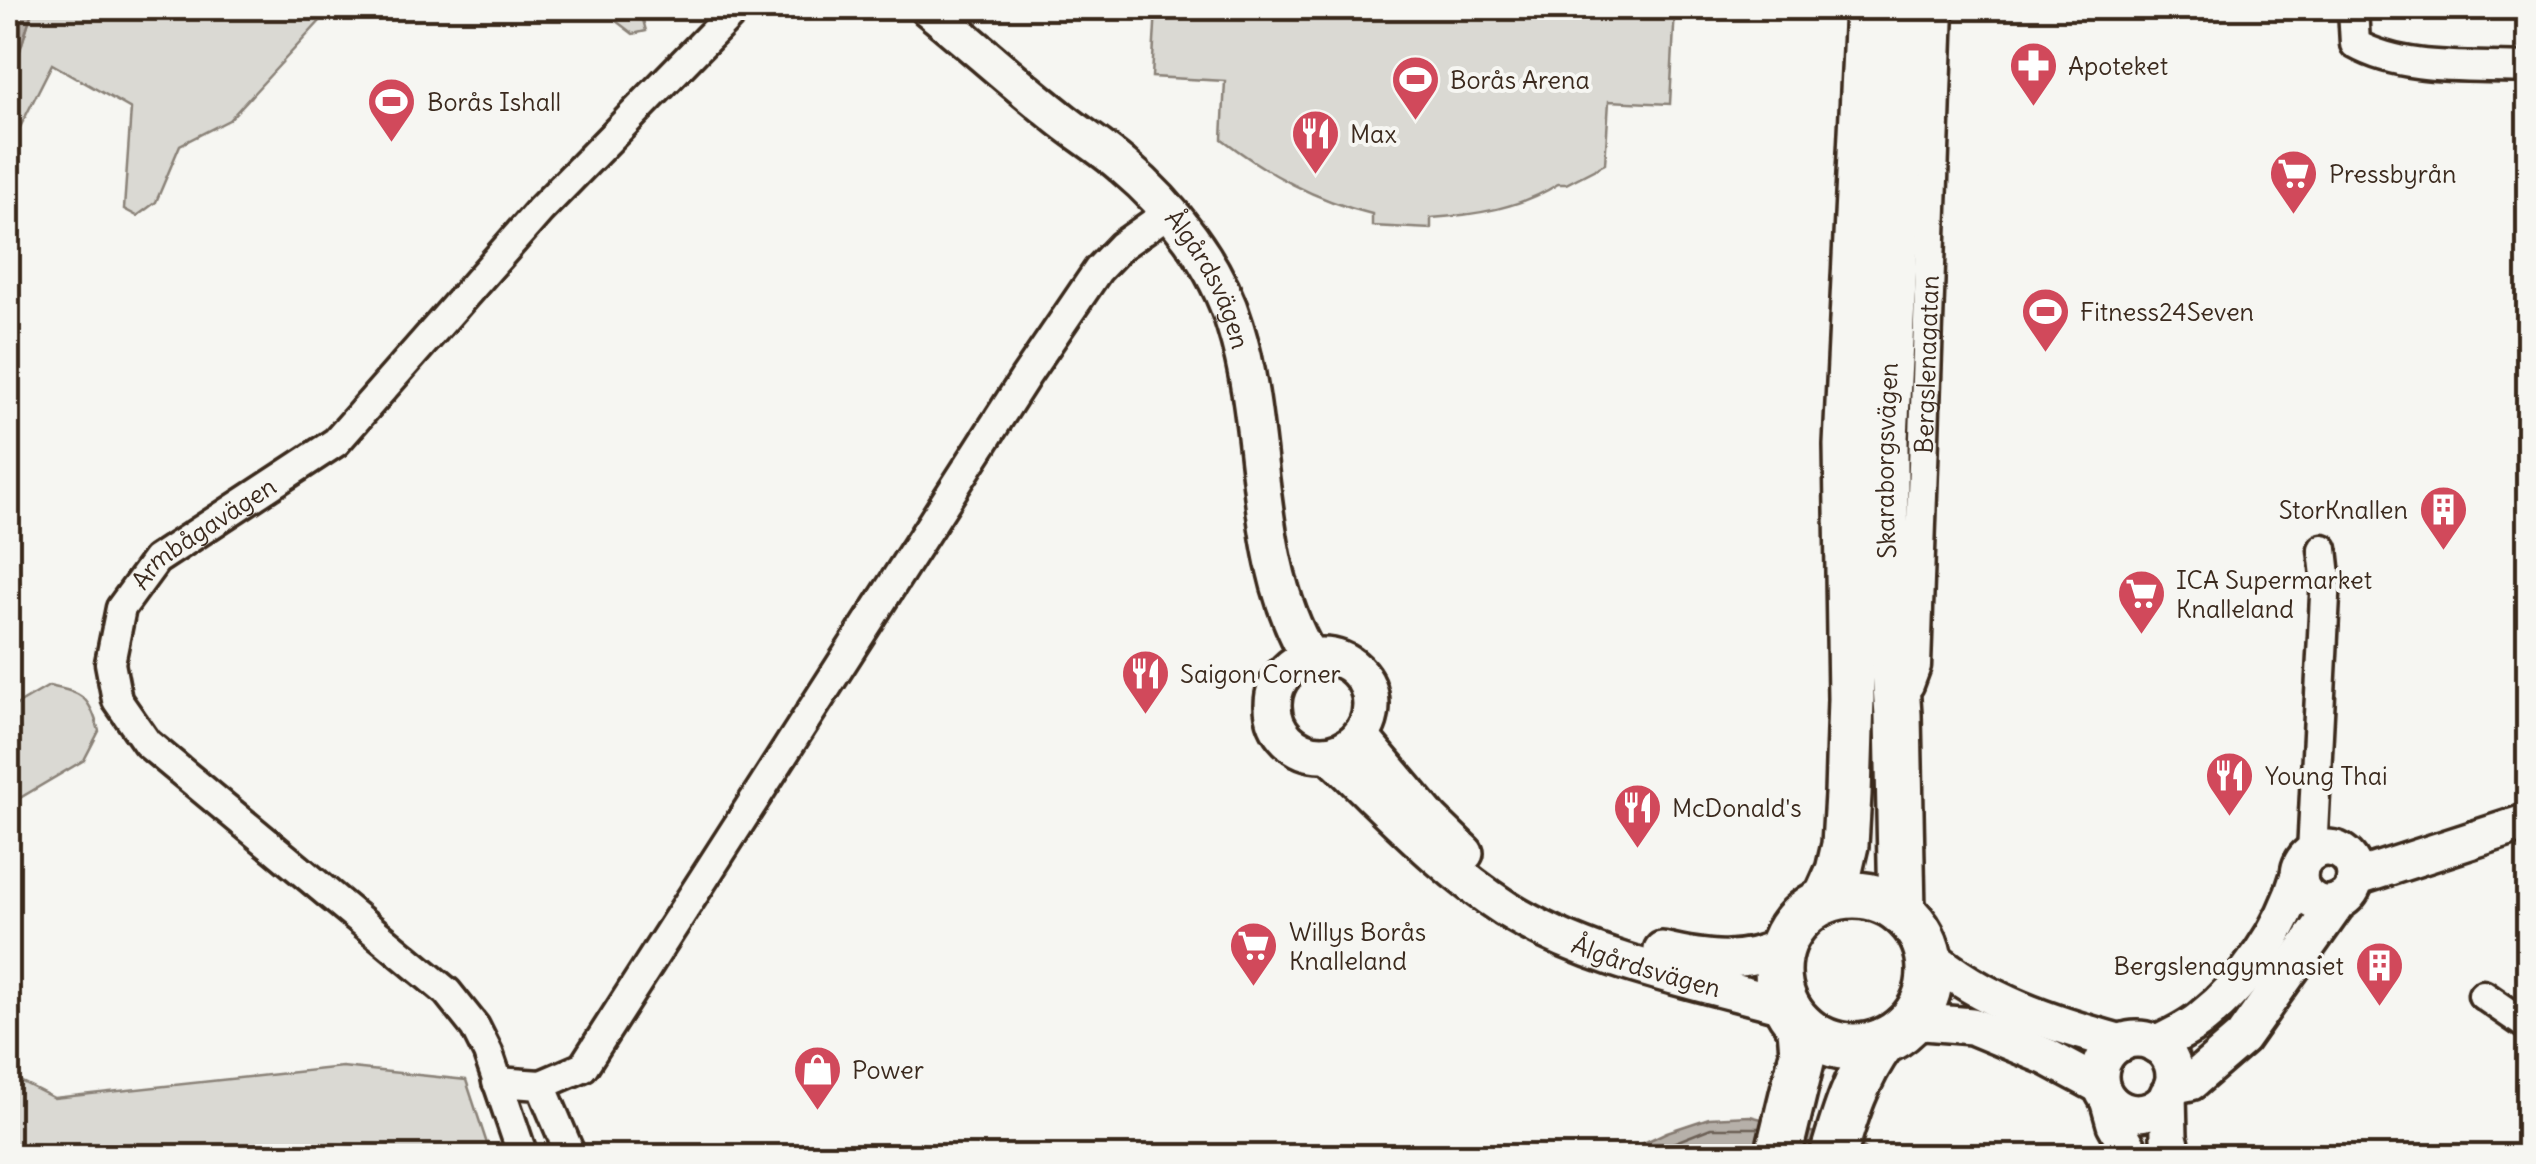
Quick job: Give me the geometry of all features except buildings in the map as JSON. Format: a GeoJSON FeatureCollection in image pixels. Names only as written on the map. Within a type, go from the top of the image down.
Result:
{"type":"FeatureCollection","features":[{"type":"Feature","properties":{"kind":"main road","name":"Skaraborgsvägen"},"geometry":{"type":"LineString","coordinates":[[1826,900],[1846,844],[1851,699],[1847,445],[1868,8]]}},
{"type":"Feature","properties":{"kind":"main road","name":"Skaraborgsvägen"},"geometry":{"type":"LineString","coordinates":[[1902,912],[1898,715],[1885,521],[1885,438],[1907,8]]}},
{"type":"Feature","properties":{"kind":"main road"},"geometry":{"type":"LineString","coordinates":[[1778,1156],[1803,1053],[1777,972],[1782,945],[1796,921],[1826,900],[1866,896],[1885,901],[1902,912],[1921,935],[1928,954],[1928,990],[1897,1032],[1866,1064],[1848,1104],[1833,1156]]}},
{"type":"Feature","properties":{"kind":"main road"},"geometry":{"type":"LineString","coordinates":[[1794,1017],[1816,1038],[1840,1046],[1866,1046],[1897,1032]]}},
{"type":"Feature","properties":{"kind":"street","name":"Armbågavägen"},"geometry":{"type":"LineString","coordinates":[[523,1156],[474,1028],[448,992],[147,743],[118,700],[110,662],[121,608],[156,560],[336,442],[540,210],[737,8]]}},
{"type":"Feature","properties":{"kind":"street","name":"Ålgårdsvägen"},"geometry":{"type":"LineString","coordinates":[[928,8],[1064,122],[1124,166],[1169,212],[1219,283],[1236,327],[1249,389],[1278,585],[1288,620],[1310,658]]}},
{"type":"Feature","properties":{"kind":"street","name":"Bergslenagatan"},"geometry":{"type":"LineString","coordinates":[[1898,715],[1916,666],[1939,8]]}},
{"type":"Feature","properties":{"kind":"street"},"geometry":{"type":"LineString","coordinates":[[2353,8],[2355,44],[2378,56],[2528,68]]}},
{"type":"Feature","properties":{"kind":"street"},"geometry":{"type":"LineString","coordinates":[[497,1082],[542,1085],[582,1066],[1098,270],[1121,246],[1169,212]]}},
{"type":"Feature","properties":{"kind":"street"},"geometry":{"type":"LineString","coordinates":[[2323,549],[2326,576],[2305,893],[2320,903],[2528,822]]}},
{"type":"Feature","properties":{"kind":"street"},"geometry":{"type":"LineString","coordinates":[[1310,658],[1340,660],[1364,679],[1370,693],[1372,708],[1360,736],[1346,748],[1329,754],[1312,754],[1297,748],[1276,723],[1275,690],[1283,676],[1294,665],[1310,658]]}},
{"type":"Feature","properties":{"kind":"street","name":"Ålgårdsvägen"},"geometry":{"type":"LineString","coordinates":[[1360,736],[1460,850],[1535,902],[1616,936],[1688,956],[1742,960],[1782,945]]}},
{"type":"Feature","properties":{"kind":"street","name":"Ålgårdsvägen"},"geometry":{"type":"LineString","coordinates":[[1329,754],[1424,846],[1508,910],[1577,946],[1794,1017]]}},
{"type":"Feature","properties":{"kind":"street"},"geometry":{"type":"LineString","coordinates":[[1897,1032],[1972,1026],[2047,1057],[2105,1093],[2120,1109],[2136,1113],[2158,1106],[2170,1090],[2192,1082],[2242,1038],[2347,890],[2349,859],[2342,852],[2332,848],[2306,864],[2293,896],[2243,976],[2202,1019],[2103,1060],[2105,1093],[2114,1124],[2133,1156]]}},
{"type":"Feature","properties":{"kind":"street"},"geometry":{"type":"LineString","coordinates":[[1928,954],[1978,990],[2060,1026],[2139,1044],[2171,1063],[2170,1137],[2174,1156]]}},
{"type":"Feature","properties":{"kind":"street"},"geometry":{"type":"LineString","coordinates":[[2483,996],[2528,1026]]}},
{"type":"Feature","properties":{"kind":"street"},"geometry":{"type":"LineString","coordinates":[[542,1085],[572,1156]]}},
{"type":"Feature","properties":{"kind":"shaded area"},"geometry":{"type":"Polygon","coordinates":[[[33,8],[332,8],[229,120],[180,145],[156,202],[137,216],[124,209],[131,109],[52,64],[8,151],[8,89],[33,8]]]}},
{"type":"Feature","properties":{"kind":"shaded area"},"geometry":{"type":"Polygon","coordinates":[[[599,8],[633,8],[642,16],[646,31],[633,34],[599,8]]]}},
{"type":"Feature","properties":{"kind":"shaded area","name":"Borås Arena"},"geometry":{"type":"Polygon","coordinates":[[[1156,8],[1675,8],[1670,104],[1609,101],[1605,164],[1566,184],[1497,209],[1431,218],[1431,229],[1372,226],[1372,214],[1293,184],[1222,139],[1225,81],[1152,77],[1156,8]]]}},
{"type":"Feature","properties":{"kind":"shaded area"},"geometry":{"type":"Polygon","coordinates":[[[49,686],[83,698],[99,731],[84,760],[8,805],[8,710],[49,686]]]}},
{"type":"Feature","properties":{"kind":"shaded area"},"geometry":{"type":"Polygon","coordinates":[[[342,1067],[466,1080],[491,1156],[8,1156],[8,1083],[20,1081],[54,1098],[342,1067]]]}},
{"type":"Feature","properties":{"kind":"water"},"geometry":{"type":"Polygon","coordinates":[[[8,8],[33,8],[8,89],[8,8]]]}},
{"type":"Feature","properties":{"kind":"water"},"geometry":{"type":"Polygon","coordinates":[[[1750,1116],[1861,1145],[1874,1156],[1616,1156],[1709,1118],[1750,1116]]]}},
{"type":"Feature","properties":{"kind":"place","name":"Apoteket"},"geometry":{"type":"Point","coordinates":[2033,108]}},
{"type":"Feature","properties":{"kind":"place","name":"Borås Arena"},"geometry":{"type":"Point","coordinates":[1415,122]}},
{"type":"Feature","properties":{"kind":"place","name":"Borås Ishall"},"geometry":{"type":"Point","coordinates":[392,144]}},
{"type":"Feature","properties":{"kind":"place","name":"Max"},"geometry":{"type":"Point","coordinates":[1315,176]}},
{"type":"Feature","properties":{"kind":"place","name":"Pressbyrån"},"geometry":{"type":"Point","coordinates":[2294,216]}},
{"type":"Feature","properties":{"kind":"place","name":"Fitness24Seven"},"geometry":{"type":"Point","coordinates":[2045,354]}},
{"type":"Feature","properties":{"kind":"place","name":"StorKnallen"},"geometry":{"type":"Point","coordinates":[2443,552]}},
{"type":"Feature","properties":{"kind":"place","name":"ICA Supermarket Knalleland"},"geometry":{"type":"Point","coordinates":[2141,636]}},
{"type":"Feature","properties":{"kind":"place","name":"Saigon Corner"},"geometry":{"type":"Point","coordinates":[1145,716]}},
{"type":"Feature","properties":{"kind":"place","name":"Young Thai"},"geometry":{"type":"Point","coordinates":[2230,818]}},
{"type":"Feature","properties":{"kind":"place","name":"McDonald's"},"geometry":{"type":"Point","coordinates":[1637,850]}},
{"type":"Feature","properties":{"kind":"place","name":"Willys Borås Knalleland"},"geometry":{"type":"Point","coordinates":[1254,988]}},
{"type":"Feature","properties":{"kind":"place","name":"Bergslenagymnasiet"},"geometry":{"type":"Point","coordinates":[2379,1008]}},
{"type":"Feature","properties":{"kind":"place","name":"Power"},"geometry":{"type":"Point","coordinates":[817,1112]}}]}
